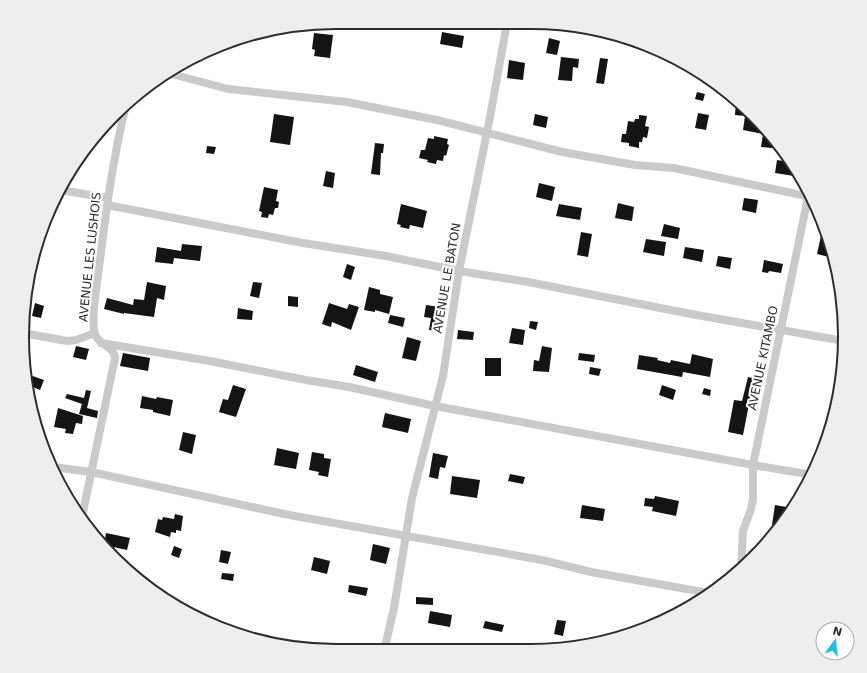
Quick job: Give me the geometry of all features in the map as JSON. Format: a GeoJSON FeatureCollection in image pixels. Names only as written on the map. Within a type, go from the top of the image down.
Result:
{"type":"FeatureCollection","features":[{"type":"Feature","properties":{"kind":"street","name":"AVENUE LE BATON"},"geometry":{"type":"LineString","coordinates":[[386,644],[407,536],[412,498],[436,406],[442,376],[459,271],[506,29]]}},
{"type":"Feature","properties":{"kind":"street"},"geometry":{"type":"LineString","coordinates":[[175,75],[228,89],[347,102],[437,120],[562,152],[635,165],[674,168],[803,194]]}},
{"type":"Feature","properties":{"kind":"street","name":"AVENUE LES LUSHOIS"},"geometry":{"type":"LineString","coordinates":[[91,472],[115,358],[115,353],[101,343],[95,333],[96,295],[107,201],[124,115]]}},
{"type":"Feature","properties":{"kind":"street"},"geometry":{"type":"LineString","coordinates":[[66,191],[303,243],[386,256],[459,271],[838,340]]}},
{"type":"Feature","properties":{"kind":"street","name":"AVENUE KITAMBO"},"geometry":{"type":"LineString","coordinates":[[741,560],[743,531],[753,499],[753,465],[807,203]]}},
{"type":"Feature","properties":{"kind":"street"},"geometry":{"type":"LineString","coordinates":[[29,334],[67,341],[76,340],[95,333]]}},
{"type":"Feature","properties":{"kind":"street"},"geometry":{"type":"LineString","coordinates":[[101,343],[210,361],[349,387],[436,406],[806,474]]}},
{"type":"Feature","properties":{"kind":"street"},"geometry":{"type":"LineString","coordinates":[[59,468],[91,472],[254,508],[542,560],[591,572],[701,592]]}},
{"type":"Feature","properties":{"kind":"street"},"geometry":{"type":"LineString","coordinates":[[83,510],[91,472]]}},
{"type":"Feature","properties":{"kind":"building"},"geometry":{"type":"Polygon","coordinates":[[[442,32],[464,36],[462,48],[440,44],[442,32]]]}},
{"type":"Feature","properties":{"kind":"building"},"geometry":{"type":"Polygon","coordinates":[[[314,33],[333,35],[330,58],[314,56],[315,50],[312,49],[314,33]]]}},
{"type":"Feature","properties":{"kind":"building"},"geometry":{"type":"Polygon","coordinates":[[[549,38],[560,41],[557,55],[546,53],[549,38]]]}},
{"type":"Feature","properties":{"kind":"building"},"geometry":{"type":"Polygon","coordinates":[[[561,57],[579,59],[578,68],[573,67],[572,81],[558,80],[561,57]]]}},
{"type":"Feature","properties":{"kind":"building"},"geometry":{"type":"Polygon","coordinates":[[[600,58],[608,59],[604,84],[596,83],[600,58]]]}},
{"type":"Feature","properties":{"kind":"building"},"geometry":{"type":"Polygon","coordinates":[[[509,60],[525,63],[523,80],[507,78],[509,60]]]}},
{"type":"Feature","properties":{"kind":"building"},"geometry":{"type":"Polygon","coordinates":[[[697,92],[705,94],[703,101],[695,99],[697,92]]]}},
{"type":"Feature","properties":{"kind":"building"},"geometry":{"type":"Polygon","coordinates":[[[736,107],[745,116],[735,115],[736,107]]]}},
{"type":"Feature","properties":{"kind":"building"},"geometry":{"type":"Polygon","coordinates":[[[698,113],[709,115],[706,130],[695,128],[698,113]]]}},
{"type":"Feature","properties":{"kind":"building"},"geometry":{"type":"Polygon","coordinates":[[[274,114],[294,117],[290,145],[270,142],[274,114]]]}},
{"type":"Feature","properties":{"kind":"building"},"geometry":{"type":"Polygon","coordinates":[[[535,114],[548,117],[546,128],[533,125],[535,114]]]}},
{"type":"Feature","properties":{"kind":"building"},"geometry":{"type":"Polygon","coordinates":[[[639,115],[647,116],[645,126],[649,127],[647,138],[643,137],[642,142],[639,142],[639,148],[629,146],[629,143],[621,142],[622,134],[626,134],[628,121],[634,122],[635,119],[639,119],[639,115]]]}},
{"type":"Feature","properties":{"kind":"building"},"geometry":{"type":"Polygon","coordinates":[[[745,116],[762,134],[743,130],[745,116]]]}},
{"type":"Feature","properties":{"kind":"building"},"geometry":{"type":"Polygon","coordinates":[[[763,135],[773,148],[761,147],[763,135]]]}},
{"type":"Feature","properties":{"kind":"building"},"geometry":{"type":"Polygon","coordinates":[[[434,136],[448,139],[447,144],[449,145],[443,161],[437,160],[436,164],[419,158],[421,150],[425,150],[428,138],[434,139],[434,136]]]}},
{"type":"Feature","properties":{"kind":"building"},"geometry":{"type":"Polygon","coordinates":[[[375,143],[384,144],[383,153],[381,153],[380,175],[371,174],[375,143]]]}},
{"type":"Feature","properties":{"kind":"building"},"geometry":{"type":"Polygon","coordinates":[[[207,146],[216,147],[214,154],[206,153],[207,146]]]}},
{"type":"Feature","properties":{"kind":"building"},"geometry":{"type":"Polygon","coordinates":[[[777,160],[782,161],[792,176],[775,173],[777,160]]]}},
{"type":"Feature","properties":{"kind":"building"},"geometry":{"type":"Polygon","coordinates":[[[326,171],[335,173],[333,188],[323,186],[326,171]]]}},
{"type":"Feature","properties":{"kind":"building"},"geometry":{"type":"Polygon","coordinates":[[[539,183],[555,187],[552,201],[536,197],[539,183]]]}},
{"type":"Feature","properties":{"kind":"building"},"geometry":{"type":"Polygon","coordinates":[[[264,187],[278,190],[276,201],[279,202],[278,208],[275,208],[273,215],[269,214],[268,218],[261,217],[262,212],[259,211],[264,187]]]}},
{"type":"Feature","properties":{"kind":"building"},"geometry":{"type":"Polygon","coordinates":[[[744,198],[758,200],[756,213],[742,210],[744,198]]]}},
{"type":"Feature","properties":{"kind":"building"},"geometry":{"type":"Polygon","coordinates":[[[618,203],[634,207],[632,221],[615,218],[618,203]]]}},
{"type":"Feature","properties":{"kind":"building"},"geometry":{"type":"Polygon","coordinates":[[[401,204],[427,211],[423,228],[410,225],[409,229],[400,227],[401,225],[397,224],[401,204]]]}},
{"type":"Feature","properties":{"kind":"building"},"geometry":{"type":"Polygon","coordinates":[[[559,204],[582,208],[580,220],[556,216],[559,204]]]}},
{"type":"Feature","properties":{"kind":"building"},"geometry":{"type":"Polygon","coordinates":[[[664,224],[680,228],[678,239],[661,236],[664,224]]]}},
{"type":"Feature","properties":{"kind":"building"},"geometry":{"type":"Polygon","coordinates":[[[581,232],[592,234],[588,257],[577,255],[581,232]]]}},
{"type":"Feature","properties":{"kind":"building"},"geometry":{"type":"Polygon","coordinates":[[[821,235],[828,257],[817,254],[821,235]]]}},
{"type":"Feature","properties":{"kind":"building"},"geometry":{"type":"Polygon","coordinates":[[[646,239],[666,242],[664,256],[643,252],[646,239]]]}},
{"type":"Feature","properties":{"kind":"building"},"geometry":{"type":"Polygon","coordinates":[[[182,244],[202,246],[200,261],[174,258],[173,264],[155,262],[157,247],[181,251],[182,244]]]}},
{"type":"Feature","properties":{"kind":"building"},"geometry":{"type":"Polygon","coordinates":[[[685,247],[704,250],[702,262],[683,258],[685,247]]]}},
{"type":"Feature","properties":{"kind":"building"},"geometry":{"type":"Polygon","coordinates":[[[718,256],[732,258],[730,269],[716,266],[718,256]]]}},
{"type":"Feature","properties":{"kind":"building"},"geometry":{"type":"Polygon","coordinates":[[[764,260],[783,264],[781,273],[769,271],[768,273],[762,272],[764,260]]]}},
{"type":"Feature","properties":{"kind":"building"},"geometry":{"type":"Polygon","coordinates":[[[347,264],[355,267],[351,280],[343,277],[347,264]]]}},
{"type":"Feature","properties":{"kind":"building"},"geometry":{"type":"Polygon","coordinates":[[[147,282],[166,286],[164,300],[157,298],[154,317],[124,314],[104,309],[107,298],[133,305],[134,299],[144,300],[147,282]]]}},
{"type":"Feature","properties":{"kind":"building"},"geometry":{"type":"Polygon","coordinates":[[[253,282],[262,283],[259,298],[250,296],[253,282]]]}},
{"type":"Feature","properties":{"kind":"building"},"geometry":{"type":"Polygon","coordinates":[[[369,287],[380,290],[380,294],[393,297],[389,314],[375,310],[375,312],[364,310],[369,287]]]}},
{"type":"Feature","properties":{"kind":"building"},"geometry":{"type":"Polygon","coordinates":[[[288,296],[298,297],[298,307],[288,306],[288,296]]]}},
{"type":"Feature","properties":{"kind":"building"},"geometry":{"type":"Polygon","coordinates":[[[35,303],[44,306],[41,318],[32,316],[35,303]]]}},
{"type":"Feature","properties":{"kind":"building"},"geometry":{"type":"Polygon","coordinates":[[[329,303],[347,309],[349,304],[359,307],[351,330],[332,322],[331,327],[322,324],[329,303]]]}},
{"type":"Feature","properties":{"kind":"building"},"geometry":{"type":"Polygon","coordinates":[[[426,305],[440,307],[436,331],[429,330],[431,318],[424,317],[426,305]]]}},
{"type":"Feature","properties":{"kind":"building"},"geometry":{"type":"Polygon","coordinates":[[[238,308],[253,311],[252,320],[237,319],[238,308]]]}},
{"type":"Feature","properties":{"kind":"building"},"geometry":{"type":"Polygon","coordinates":[[[390,315],[405,318],[403,327],[388,323],[390,315]]]}},
{"type":"Feature","properties":{"kind":"building"},"geometry":{"type":"Polygon","coordinates":[[[530,321],[538,322],[536,330],[529,328],[530,321]]]}},
{"type":"Feature","properties":{"kind":"building"},"geometry":{"type":"Polygon","coordinates":[[[512,328],[525,330],[523,345],[509,343],[512,328]]]}},
{"type":"Feature","properties":{"kind":"building"},"geometry":{"type":"Polygon","coordinates":[[[458,330],[474,332],[473,340],[457,339],[458,330]]]}},
{"type":"Feature","properties":{"kind":"building"},"geometry":{"type":"Polygon","coordinates":[[[407,337],[421,341],[416,361],[402,358],[407,337]]]}},
{"type":"Feature","properties":{"kind":"building"},"geometry":{"type":"Polygon","coordinates":[[[76,346],[89,349],[86,360],[73,357],[76,346]]]}},
{"type":"Feature","properties":{"kind":"building"},"geometry":{"type":"Polygon","coordinates":[[[542,346],[552,348],[549,372],[533,371],[534,360],[539,361],[542,346]]]}},
{"type":"Feature","properties":{"kind":"building"},"geometry":{"type":"Polygon","coordinates":[[[123,353],[150,358],[148,371],[120,366],[123,353]]]}},
{"type":"Feature","properties":{"kind":"building"},"geometry":{"type":"Polygon","coordinates":[[[579,353],[595,355],[594,362],[578,360],[579,353]]]}},
{"type":"Feature","properties":{"kind":"building"},"geometry":{"type":"Polygon","coordinates":[[[692,354],[713,359],[710,377],[683,372],[682,377],[637,369],[639,355],[658,358],[657,360],[670,363],[671,360],[690,364],[692,354]]]}},
{"type":"Feature","properties":{"kind":"building"},"geometry":{"type":"Polygon","coordinates":[[[485,358],[501,358],[501,376],[485,376],[485,358]]]}},
{"type":"Feature","properties":{"kind":"building"},"geometry":{"type":"Polygon","coordinates":[[[356,365],[378,372],[375,382],[353,375],[356,365]]]}},
{"type":"Feature","properties":{"kind":"building"},"geometry":{"type":"Polygon","coordinates":[[[590,367],[601,369],[599,376],[589,374],[590,367]]]}},
{"type":"Feature","properties":{"kind":"building"},"geometry":{"type":"Polygon","coordinates":[[[32,376],[44,380],[40,390],[34,387],[32,376]]]}},
{"type":"Feature","properties":{"kind":"building"},"geometry":{"type":"Polygon","coordinates":[[[748,377],[761,380],[757,395],[751,394],[743,435],[728,432],[734,400],[742,401],[748,377]]]}},
{"type":"Feature","properties":{"kind":"building"},"geometry":{"type":"Polygon","coordinates":[[[233,385],[246,389],[236,417],[219,412],[223,399],[228,400],[233,385]]]}},
{"type":"Feature","properties":{"kind":"building"},"geometry":{"type":"Polygon","coordinates":[[[662,385],[676,390],[673,400],[659,395],[662,385]]]}},
{"type":"Feature","properties":{"kind":"building"},"geometry":{"type":"Polygon","coordinates":[[[704,388],[711,390],[710,396],[702,394],[704,388]]]}},
{"type":"Feature","properties":{"kind":"building"},"geometry":{"type":"Polygon","coordinates":[[[86,390],[91,391],[87,408],[98,411],[97,418],[79,414],[82,404],[65,398],[67,394],[84,398],[86,390]]]}},
{"type":"Feature","properties":{"kind":"building"},"geometry":{"type":"Polygon","coordinates":[[[142,396],[173,400],[170,416],[153,412],[153,410],[140,408],[142,396]]]}},
{"type":"Feature","properties":{"kind":"building"},"geometry":{"type":"Polygon","coordinates":[[[58,408],[83,416],[82,424],[76,423],[73,434],[65,433],[66,429],[54,427],[58,408]]]}},
{"type":"Feature","properties":{"kind":"building"},"geometry":{"type":"Polygon","coordinates":[[[385,413],[411,419],[408,433],[382,427],[385,413]]]}},
{"type":"Feature","properties":{"kind":"building"},"geometry":{"type":"Polygon","coordinates":[[[183,432],[196,435],[192,454],[179,450],[183,432]]]}},
{"type":"Feature","properties":{"kind":"building"},"geometry":{"type":"Polygon","coordinates":[[[277,448],[299,453],[296,469],[274,465],[277,448]]]}},
{"type":"Feature","properties":{"kind":"building"},"geometry":{"type":"Polygon","coordinates":[[[312,452],[324,454],[324,458],[331,459],[328,477],[318,475],[319,472],[309,470],[312,452]]]}},
{"type":"Feature","properties":{"kind":"building"},"geometry":{"type":"Polygon","coordinates":[[[433,453],[448,456],[445,468],[440,467],[438,479],[429,477],[433,453]]]}},
{"type":"Feature","properties":{"kind":"building"},"geometry":{"type":"Polygon","coordinates":[[[510,474],[525,477],[523,484],[508,481],[510,474]]]}},
{"type":"Feature","properties":{"kind":"building"},"geometry":{"type":"Polygon","coordinates":[[[452,476],[480,480],[477,498],[450,494],[452,476]]]}},
{"type":"Feature","properties":{"kind":"building"},"geometry":{"type":"Polygon","coordinates":[[[655,496],[679,501],[676,516],[652,511],[653,507],[644,506],[645,498],[654,499],[655,496]]]}},
{"type":"Feature","properties":{"kind":"building"},"geometry":{"type":"Polygon","coordinates":[[[582,505],[605,509],[603,521],[580,518],[582,505]]]}},
{"type":"Feature","properties":{"kind":"building"},"geometry":{"type":"Polygon","coordinates":[[[775,505],[786,507],[774,524],[772,525],[775,505]]]}},
{"type":"Feature","properties":{"kind":"building"},"geometry":{"type":"Polygon","coordinates":[[[175,514],[183,516],[181,531],[176,530],[176,533],[171,532],[170,537],[155,532],[158,519],[162,520],[163,517],[174,519],[175,514]]]}},
{"type":"Feature","properties":{"kind":"building"},"geometry":{"type":"Polygon","coordinates":[[[106,533],[130,538],[127,550],[112,547],[105,539],[106,533]]]}},
{"type":"Feature","properties":{"kind":"building"},"geometry":{"type":"Polygon","coordinates":[[[373,544],[390,548],[386,564],[370,560],[373,544]]]}},
{"type":"Feature","properties":{"kind":"building"},"geometry":{"type":"Polygon","coordinates":[[[174,546],[182,549],[179,558],[171,555],[174,546]]]}},
{"type":"Feature","properties":{"kind":"building"},"geometry":{"type":"Polygon","coordinates":[[[221,550],[231,552],[228,564],[219,562],[221,550]]]}},
{"type":"Feature","properties":{"kind":"building"},"geometry":{"type":"Polygon","coordinates":[[[314,557],[330,561],[327,574],[311,570],[314,557]]]}},
{"type":"Feature","properties":{"kind":"building"},"geometry":{"type":"Polygon","coordinates":[[[222,573],[234,574],[233,581],[221,579],[222,573]]]}},
{"type":"Feature","properties":{"kind":"building"},"geometry":{"type":"Polygon","coordinates":[[[349,585],[368,588],[366,596],[348,592],[349,585]]]}},
{"type":"Feature","properties":{"kind":"building"},"geometry":{"type":"Polygon","coordinates":[[[416,597],[433,598],[433,605],[416,604],[416,597]]]}},
{"type":"Feature","properties":{"kind":"building"},"geometry":{"type":"Polygon","coordinates":[[[430,611],[452,615],[450,627],[428,623],[430,611]]]}},
{"type":"Feature","properties":{"kind":"building"},"geometry":{"type":"Polygon","coordinates":[[[557,620],[566,621],[563,636],[554,634],[557,620]]]}},
{"type":"Feature","properties":{"kind":"building"},"geometry":{"type":"Polygon","coordinates":[[[485,621],[504,625],[502,632],[483,628],[485,621]]]}}]}
